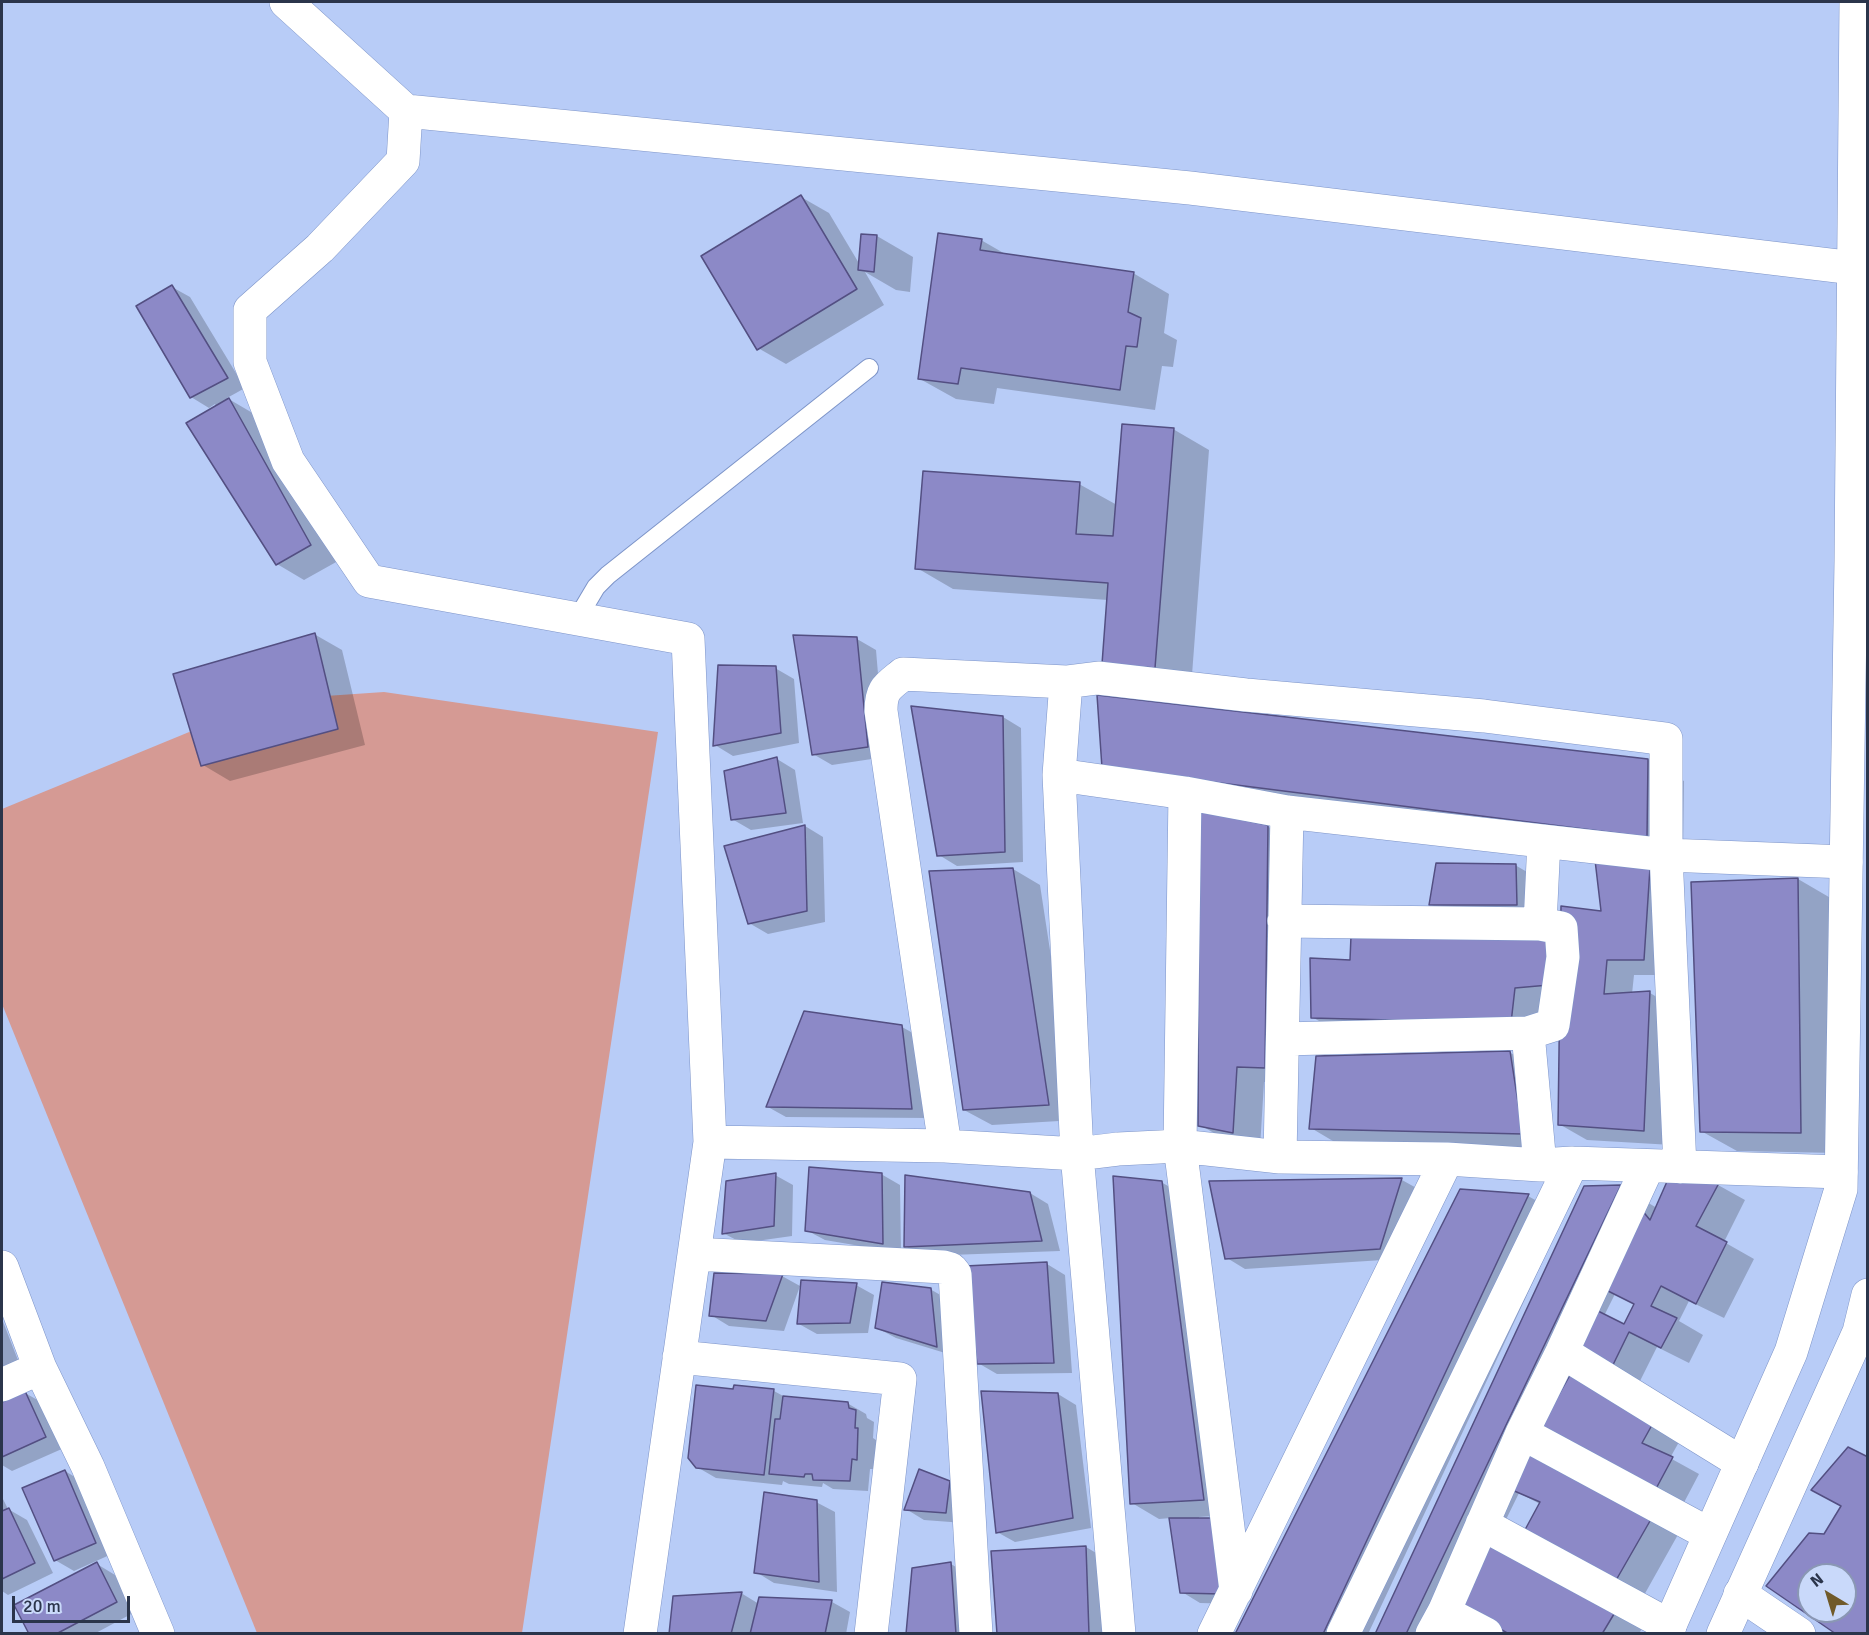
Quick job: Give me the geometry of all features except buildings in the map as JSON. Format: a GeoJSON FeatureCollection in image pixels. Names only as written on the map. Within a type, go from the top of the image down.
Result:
{"type":"FeatureCollection","features":[{"type":"Feature","properties":{"kind":"street"},"geometry":{"type":"LineString","coordinates":[[286,2],[406,111],[1190,188],[1854,268]]}},
{"type":"Feature","properties":{"kind":"street"},"geometry":{"type":"LineString","coordinates":[[1482,1524],[1668,1630],[1791,1352],[1841,1189],[1846,862],[1857,801],[1860,381],[1854,268],[1856,2]]}},
{"type":"Feature","properties":{"kind":"street"},"geometry":{"type":"LineString","coordinates":[[406,111],[403,161],[320,248],[250,310],[250,362],[288,461],[369,581],[688,639],[710,1142],[640,1634]]}},
{"type":"Feature","properties":{"kind":"street"},"geometry":{"type":"LineString","coordinates":[[945,1146],[881,711],[881,696],[889,685],[903,674],[1066,682],[1098,678],[1246,695],[1484,716],[1666,739],[1666,855],[1680,1167]]}},
{"type":"Feature","properties":{"kind":"street"},"geometry":{"type":"LineString","coordinates":[[1066,682],[1059,775],[1077,1154],[1119,1634]]}},
{"type":"Feature","properties":{"kind":"street"},"geometry":{"type":"LineString","coordinates":[[1059,775],[1185,793],[1287,812],[1666,855],[1846,862]]}},
{"type":"Feature","properties":{"kind":"street"},"geometry":{"type":"LineString","coordinates":[[1185,793],[1180,1146],[1236,1591]]}},
{"type":"Feature","properties":{"kind":"street"},"geometry":{"type":"LineString","coordinates":[[1280,1157],[1287,812]]}},
{"type":"Feature","properties":{"kind":"street"},"geometry":{"type":"LineString","coordinates":[[1540,924],[1544,841]]}},
{"type":"Feature","properties":{"kind":"street"},"geometry":{"type":"LineString","coordinates":[[1283,1039],[1528,1033],[1553,1025],[1563,957],[1561,928],[1540,924],[1284,921]]}},
{"type":"Feature","properties":{"kind":"street"},"geometry":{"type":"LineString","coordinates":[[1343,1634],[1556,1164],[1528,1033]]}},
{"type":"Feature","properties":{"kind":"street"},"geometry":{"type":"LineString","coordinates":[[710,1142],[945,1146],[1077,1154],[1118,1149],[1180,1146],[1280,1157],[1447,1159],[1841,1172]]}},
{"type":"Feature","properties":{"kind":"street"},"geometry":{"type":"LineString","coordinates":[[1214,1634],[1447,1159]]}},
{"type":"Feature","properties":{"kind":"street"},"geometry":{"type":"LineString","coordinates":[[1486,1634],[1438,1623],[1522,1433],[1648,1166]]}},
{"type":"Feature","properties":{"kind":"street"},"geometry":{"type":"LineString","coordinates":[[694,1254],[944,1267],[951,1269],[955,1274],[976,1634]]}},
{"type":"Feature","properties":{"kind":"street"},"geometry":{"type":"LineString","coordinates":[[3,1276],[40,1368],[88,1467],[158,1634]]}},
{"type":"Feature","properties":{"kind":"street"},"geometry":{"type":"LineString","coordinates":[[1723,1634],[1859,1332],[1868,1295]]}},
{"type":"Feature","properties":{"kind":"street"},"geometry":{"type":"LineString","coordinates":[[1562,1352],[1742,1462]]}},
{"type":"Feature","properties":{"kind":"street"},"geometry":{"type":"LineString","coordinates":[[679,1357],[900,1379],[871,1634]]}},
{"type":"Feature","properties":{"kind":"street"},"geometry":{"type":"LineString","coordinates":[[2,1385],[40,1368]]}},
{"type":"Feature","properties":{"kind":"street"},"geometry":{"type":"LineString","coordinates":[[1522,1433],[1709,1534]]}},
{"type":"Feature","properties":{"kind":"street"},"geometry":{"type":"LineString","coordinates":[[1740,1594],[1799,1634]]}},
{"type":"Feature","properties":{"kind":"lane"},"geometry":{"type":"LineString","coordinates":[[577,619],[596,587],[608,575],[869,368]]}},
{"type":"Feature","properties":{"kind":"shaded area"},"geometry":{"type":"Polygon","coordinates":[[[384,692],[658,732],[522,1633],[257,1633],[2,1004],[2,809],[267,700],[384,692]]]}}]}
